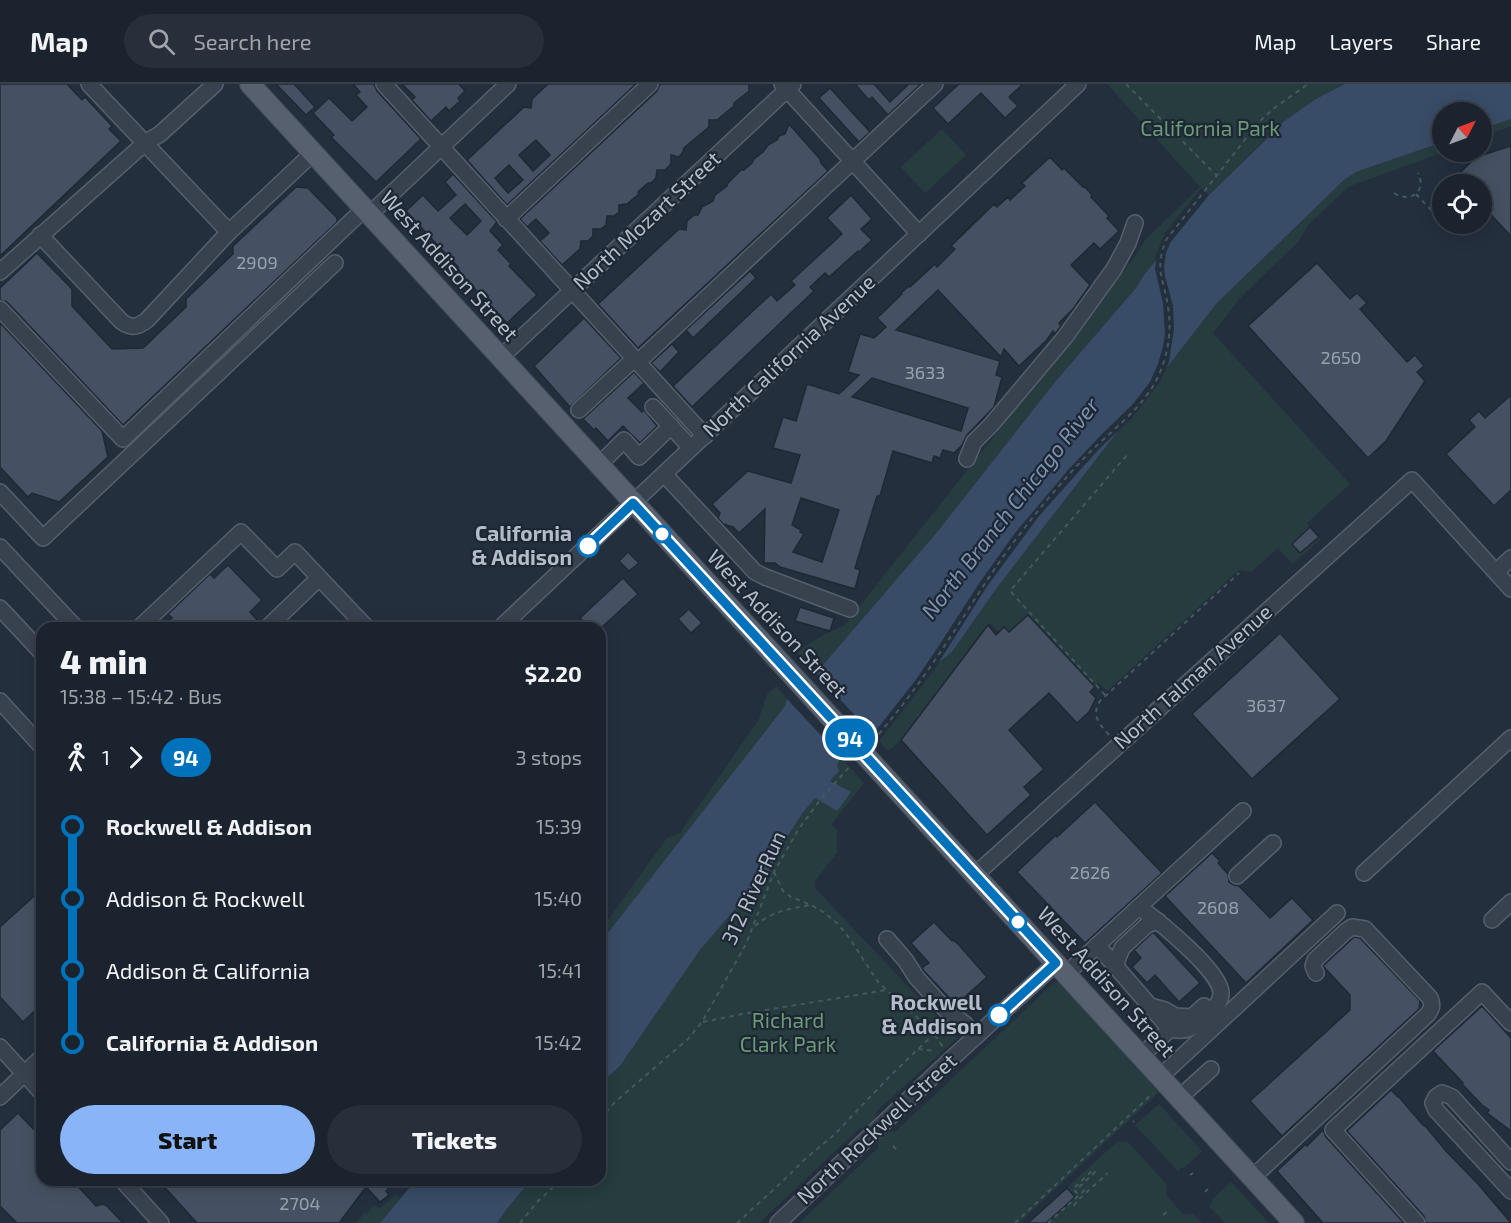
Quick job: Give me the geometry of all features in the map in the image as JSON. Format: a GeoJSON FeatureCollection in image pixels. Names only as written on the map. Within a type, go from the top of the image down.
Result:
{"type":"FeatureCollection","features":[{"type":"Feature","properties":{"kind":"main road","name":"West Addison Street"},"geometry":{"type":"LineString","coordinates":[[250,84],[802,686],[865,762],[975,875],[1141,1056],[1157,1085],[1179,1098],[1293,1223]]}},
{"type":"Feature","properties":{"kind":"street"},"geometry":{"type":"LineString","coordinates":[[89,84],[228,232]]}},
{"type":"Feature","properties":{"kind":"street"},"geometry":{"type":"LineString","coordinates":[[0,272],[145,143],[160,134],[214,84]]}},
{"type":"Feature","properties":{"kind":"street"},"geometry":{"type":"LineString","coordinates":[[384,84],[705,436]]}},
{"type":"Feature","properties":{"kind":"street"},"geometry":{"type":"LineString","coordinates":[[0,309],[123,439],[366,212],[441,147],[508,84]]}},
{"type":"Feature","properties":{"kind":"street"},"geometry":{"type":"LineString","coordinates":[[506,219],[650,84]]}},
{"type":"Feature","properties":{"kind":"street"},"geometry":{"type":"LineString","coordinates":[[579,410],[636,361],[935,84]]}},
{"type":"Feature","properties":{"kind":"street","name":"North California Avenue"},"geometry":{"type":"LineString","coordinates":[[506,622],[1078,84]]}},
{"type":"Feature","properties":{"kind":"street"},"geometry":{"type":"LineString","coordinates":[[787,86],[919,234]]}},
{"type":"Feature","properties":{"kind":"street","name":"North Mozart Street"},"geometry":{"type":"LineString","coordinates":[[501,358],[787,86]]}},
{"type":"Feature","properties":{"kind":"street"},"geometry":{"type":"LineString","coordinates":[[40,236],[122,321],[132,326],[140,324],[147,320],[228,232],[313,153]]}},
{"type":"Feature","properties":{"kind":"street"},"geometry":{"type":"LineString","coordinates":[[967,459],[974,442],[1065,337],[1114,269],[1128,243],[1135,223]]}},
{"type":"Feature","properties":{"kind":"street"},"geometry":{"type":"LineString","coordinates":[[0,492],[43,538],[335,263]]}},
{"type":"Feature","properties":{"kind":"street"},"geometry":{"type":"LineString","coordinates":[[653,406],[691,448]]}},
{"type":"Feature","properties":{"kind":"street"},"geometry":{"type":"LineString","coordinates":[[598,465],[624,441],[639,457],[671,426]]}},
{"type":"Feature","properties":{"kind":"street"},"geometry":{"type":"LineString","coordinates":[[664,474],[755,572],[850,609]]}},
{"type":"Feature","properties":{"kind":"street","name":"North Talman Avenue"},"geometry":{"type":"LineString","coordinates":[[975,875],[1412,480],[1496,572]]}},
{"type":"Feature","properties":{"kind":"street"},"geometry":{"type":"LineString","coordinates":[[145,622],[241,532],[277,569],[295,552],[361,622]]}},
{"type":"Feature","properties":{"kind":"street"},"geometry":{"type":"LineString","coordinates":[[0,547],[70,622]]}},
{"type":"Feature","properties":{"kind":"street"},"geometry":{"type":"LineString","coordinates":[[1511,558],[1496,572],[1511,588]]}},
{"type":"Feature","properties":{"kind":"street"},"geometry":{"type":"LineString","coordinates":[[273,622],[319,578]]}},
{"type":"Feature","properties":{"kind":"street"},"geometry":{"type":"LineString","coordinates":[[0,608],[36,647]]}},
{"type":"Feature","properties":{"kind":"street"},"geometry":{"type":"LineString","coordinates":[[0,701],[36,740]]}},
{"type":"Feature","properties":{"kind":"street"},"geometry":{"type":"LineString","coordinates":[[1364,873],[1511,738]]}},
{"type":"Feature","properties":{"kind":"street","name":"North Rockwell Street"},"geometry":{"type":"LineString","coordinates":[[778,1223],[976,1036],[1061,969],[1097,945],[1244,811]]}},
{"type":"Feature","properties":{"kind":"street"},"geometry":{"type":"LineString","coordinates":[[1237,876],[1273,843]]}},
{"type":"Feature","properties":{"kind":"street"},"geometry":{"type":"LineString","coordinates":[[1492,920],[1511,902]]}},
{"type":"Feature","properties":{"kind":"street"},"geometry":{"type":"LineString","coordinates":[[1097,945],[1158,1008],[1170,1029],[1181,1031],[1191,1029],[1218,1004],[1221,992],[1218,980],[1191,951],[1139,907]]}},
{"type":"Feature","properties":{"kind":"street"},"geometry":{"type":"LineString","coordinates":[[1157,1085],[1337,913]]}},
{"type":"Feature","properties":{"kind":"street"},"geometry":{"type":"LineString","coordinates":[[1115,966],[1122,948],[1147,925],[1158,921]]}},
{"type":"Feature","properties":{"kind":"street"},"geometry":{"type":"LineString","coordinates":[[1252,1178],[1432,1010],[1430,998],[1365,928],[1352,927],[1314,960],[1312,966],[1316,974]]}},
{"type":"Feature","properties":{"kind":"street"},"geometry":{"type":"LineString","coordinates":[[1158,1008],[1174,1016],[1192,1017],[1210,1000],[1212,993],[1210,984],[1175,945],[1170,932]]}},
{"type":"Feature","properties":{"kind":"street"},"geometry":{"type":"LineString","coordinates":[[887,939],[945,1009],[965,1024],[976,1036]]}},
{"type":"Feature","properties":{"kind":"street"},"geometry":{"type":"LineString","coordinates":[[1417,1223],[1333,1130],[1482,992],[1511,1023]]}},
{"type":"Feature","properties":{"kind":"street"},"geometry":{"type":"LineString","coordinates":[[1141,1056],[1170,1029]]}},
{"type":"Feature","properties":{"kind":"street"},"geometry":{"type":"LineString","coordinates":[[0,1047],[36,1087]]}},
{"type":"Feature","properties":{"kind":"street"},"geometry":{"type":"LineString","coordinates":[[0,1097],[36,1063]]}},
{"type":"Feature","properties":{"kind":"street"},"geometry":{"type":"LineString","coordinates":[[1179,1098],[1210,1069]]}},
{"type":"Feature","properties":{"kind":"street"},"geometry":{"type":"LineString","coordinates":[[1511,1162],[1452,1097],[1442,1093],[1436,1097],[1433,1103],[1436,1110],[1511,1191]]}},
{"type":"Feature","properties":{"kind":"street"},"geometry":{"type":"LineString","coordinates":[[127,1186],[161,1223]]}},
{"type":"Feature","properties":{"kind":"path"},"geometry":{"type":"LineString","coordinates":[[1126,84],[1216,175]]}},
{"type":"Feature","properties":{"kind":"path"},"geometry":{"type":"LineString","coordinates":[[870,745],[919,684],[1022,531],[1087,456],[1134,409],[1158,378],[1169,340],[1168,306],[1160,276],[1162,250],[1169,234],[1258,123],[1308,84]]}},
{"type":"Feature","properties":{"kind":"path"},"geometry":{"type":"LineString","coordinates":[[1267,105],[1272,110]]}},
{"type":"Feature","properties":{"kind":"path"},"geometry":{"type":"LineString","coordinates":[[1394,194],[1401,198],[1408,198],[1416,194],[1421,180],[1418,173]]}},
{"type":"Feature","properties":{"kind":"path"},"geometry":{"type":"LineString","coordinates":[[1416,194],[1431,210]]}},
{"type":"Feature","properties":{"kind":"path"},"geometry":{"type":"LineString","coordinates":[[1105,695],[1010,591],[1127,455]]}},
{"type":"Feature","properties":{"kind":"path"},"geometry":{"type":"LineString","coordinates":[[1111,737],[1099,723],[1096,711],[1100,700],[1239,573]]}},
{"type":"Feature","properties":{"kind":"path","name":"312 RiverRun"},"geometry":{"type":"LineString","coordinates":[[606,1112],[688,1039],[702,1023],[746,944],[774,872],[798,830],[834,783],[865,762]]}},
{"type":"Feature","properties":{"kind":"path"},"geometry":{"type":"LineString","coordinates":[[774,872],[783,891],[791,897],[811,904],[838,924],[878,982],[924,1023],[941,1043],[950,1061]]}},
{"type":"Feature","properties":{"kind":"path"},"geometry":{"type":"LineString","coordinates":[[753,928],[760,921],[785,909],[811,904]]}},
{"type":"Feature","properties":{"kind":"path"},"geometry":{"type":"LineString","coordinates":[[702,1023],[886,990]]}},
{"type":"Feature","properties":{"kind":"path"},"geometry":{"type":"LineString","coordinates":[[737,1223],[834,1135],[934,1034]]}},
{"type":"Feature","properties":{"kind":"path"},"geometry":{"type":"LineString","coordinates":[[918,1049],[936,1051]]}},
{"type":"Feature","properties":{"kind":"path"},"geometry":{"type":"LineString","coordinates":[[1015,1223],[1157,1085]]}},
{"type":"Feature","properties":{"kind":"path"},"geometry":{"type":"LineString","coordinates":[[893,1146],[897,1150]]}},
{"type":"Feature","properties":{"kind":"path"},"geometry":{"type":"LineString","coordinates":[[1075,1187],[1093,1170],[1095,1172],[1075,1191],[1079,1195]]}},
{"type":"Feature","properties":{"kind":"path"},"geometry":{"type":"LineString","coordinates":[[1074,1206],[1106,1173]]}},
{"type":"Feature","properties":{"kind":"path"},"geometry":{"type":"LineString","coordinates":[[520,1223],[537,1202],[554,1186]]}},
{"type":"Feature","properties":{"kind":"path"},"geometry":{"type":"LineString","coordinates":[[1048,1223],[1087,1188]]}},
{"type":"Feature","properties":{"kind":"path"},"geometry":{"type":"LineString","coordinates":[[1163,1215],[1167,1212]]}},
{"type":"Feature","properties":{"kind":"green space","name":"California Park"},"geometry":{"type":"Polygon","coordinates":[[[1107,84],[1345,84],[1276,127],[1209,195],[1201,188],[1165,233],[1155,261],[1136,288],[1055,382],[938,531],[816,673],[797,653],[819,637],[844,626],[1086,320],[1134,258],[1145,240],[1200,187],[1107,84]]]}},
{"type":"Feature","properties":{"kind":"green space"},"geometry":{"type":"Polygon","coordinates":[[[1511,119],[1511,126],[1492,133],[1492,126],[1511,119]]]}},
{"type":"Feature","properties":{"kind":"green space"},"geometry":{"type":"Polygon","coordinates":[[[942,129],[966,155],[925,193],[901,167],[942,129]]]}},
{"type":"Feature","properties":{"kind":"green space"},"geometry":{"type":"Polygon","coordinates":[[[1432,146],[1432,156],[1348,187],[1308,225],[1299,241],[1242,296],[1213,333],[1350,484],[1307,523],[1321,539],[1293,564],[1278,548],[1251,572],[1239,570],[1107,691],[1099,683],[1090,692],[1096,698],[1089,712],[1077,723],[996,635],[999,632],[991,624],[987,625],[901,740],[888,751],[879,741],[939,662],[952,652],[996,589],[1216,304],[1344,180],[1356,172],[1432,146]]]}},
{"type":"Feature","properties":{"kind":"green space"},"geometry":{"type":"Polygon","coordinates":[[[776,686],[787,699],[785,706],[606,935],[606,923],[667,838],[680,833],[759,719],[767,694],[776,686]]]}},
{"type":"Feature","properties":{"kind":"green space","name":"Richard Clark Park"},"geometry":{"type":"Polygon","coordinates":[[[841,757],[864,783],[831,825],[837,830],[837,853],[815,881],[815,888],[957,1038],[877,1111],[872,1123],[860,1128],[759,1223],[497,1223],[526,1186],[606,1186],[606,1079],[620,1066],[700,950],[767,874],[794,825],[841,757]]]}},
{"type":"Feature","properties":{"kind":"green space"},"geometry":{"type":"Polygon","coordinates":[[[1055,982],[1060,983],[1159,1092],[1019,1223],[799,1223],[878,1148],[878,1141],[890,1131],[895,1132],[1055,982]]]}},
{"type":"Feature","properties":{"kind":"green space"},"geometry":{"type":"Polygon","coordinates":[[[1159,1104],[1202,1151],[1178,1171],[1135,1125],[1159,1104]]]}},
{"type":"Feature","properties":{"kind":"green space"},"geometry":{"type":"Polygon","coordinates":[[[1118,1141],[1128,1142],[1167,1185],[1166,1195],[1183,1214],[1193,1214],[1202,1223],[1028,1223],[1118,1141]]]}},
{"type":"Feature","properties":{"kind":"green space"},"geometry":{"type":"Polygon","coordinates":[[[1231,1182],[1269,1223],[1225,1223],[1209,1206],[1212,1199],[1231,1182]]]}},
{"type":"Feature","properties":{"kind":"green space"},"geometry":{"type":"Polygon","coordinates":[[[396,1194],[400,1199],[380,1223],[356,1223],[374,1205],[379,1209],[396,1194]]]}},
{"type":"Feature","properties":{"kind":"water","name":"North Branch Chicago River"},"geometry":{"type":"Polygon","coordinates":[[[1345,84],[1511,84],[1511,119],[1492,126],[1492,102],[1432,102],[1432,146],[1356,172],[1344,180],[1216,304],[996,589],[952,652],[915,681],[877,729],[869,731],[868,729],[840,756],[837,765],[839,771],[830,781],[851,792],[837,811],[815,798],[783,843],[766,877],[760,880],[700,950],[620,1066],[606,1079],[606,935],[785,706],[787,699],[816,673],[938,531],[1055,382],[1136,288],[1209,195],[1277,129],[1276,127],[1316,99],[1345,84]]]}},
{"type":"Feature","properties":{"kind":"water"},"geometry":{"type":"Polygon","coordinates":[[[411,1186],[526,1186],[497,1223],[380,1223],[411,1186]]]}},
{"type":"Feature","properties":{"kind":"pier"},"geometry":{"type":"Polygon","coordinates":[[[1210,190],[1172,238],[1166,253],[1164,267],[1173,306],[1174,329],[1169,362],[1160,382],[1131,419],[1100,448],[1039,516],[986,588],[934,670],[918,683],[915,681],[1015,533],[1068,470],[1132,405],[1150,382],[1158,364],[1165,334],[1163,303],[1155,269],[1157,254],[1210,190]]]}},
{"type":"Feature","properties":{"kind":"pier"},"geometry":{"type":"Polygon","coordinates":[[[816,673],[871,733],[867,733],[843,759],[787,699],[816,673]]]}},
{"type":"Feature","properties":{"kind":"building"},"geometry":{"type":"Polygon","coordinates":[[[0,84],[67,84],[82,100],[85,97],[112,126],[109,129],[121,141],[0,256],[0,84]]]}},
{"type":"Feature","properties":{"kind":"building"},"geometry":{"type":"Polygon","coordinates":[[[276,84],[294,84],[315,107],[306,115],[276,84]]]}},
{"type":"Feature","properties":{"kind":"building"},"geometry":{"type":"Polygon","coordinates":[[[353,84],[374,84],[377,91],[421,139],[376,182],[331,137],[334,135],[313,113],[329,98],[352,121],[367,107],[356,95],[360,92],[353,84]]]}},
{"type":"Feature","properties":{"kind":"building"},"geometry":{"type":"Polygon","coordinates":[[[402,84],[459,84],[465,91],[458,98],[460,101],[449,111],[446,107],[431,121],[412,100],[415,97],[402,84]]]}},
{"type":"Feature","properties":{"kind":"building"},"geometry":{"type":"Polygon","coordinates":[[[548,84],[636,84],[507,205],[467,160],[524,107],[531,108],[532,99],[548,84]],[[536,140],[519,155],[533,171],[550,155],[536,140]],[[509,165],[495,178],[508,193],[523,180],[509,165]]]}},
{"type":"Feature","properties":{"kind":"building"},"geometry":{"type":"Polygon","coordinates":[[[660,84],[749,84],[749,91],[717,120],[709,120],[709,127],[684,148],[679,157],[671,155],[671,164],[665,170],[657,170],[656,178],[627,204],[619,205],[619,212],[614,216],[607,216],[606,225],[601,229],[593,229],[593,236],[588,241],[581,241],[580,249],[562,265],[540,241],[549,233],[536,219],[527,227],[520,219],[657,91],[660,84]]]}},
{"type":"Feature","properties":{"kind":"building"},"geometry":{"type":"Polygon","coordinates":[[[855,84],[874,84],[890,102],[909,84],[921,84],[888,115],[872,97],[869,100],[855,84]]]}},
{"type":"Feature","properties":{"kind":"building"},"geometry":{"type":"Polygon","coordinates":[[[959,84],[1023,84],[1009,97],[1018,106],[1005,118],[981,93],[948,124],[933,108],[959,84]]]}},
{"type":"Feature","properties":{"kind":"building"},"geometry":{"type":"Polygon","coordinates":[[[830,88],[870,132],[859,142],[819,98],[830,88]]]}},
{"type":"Feature","properties":{"kind":"building"},"geometry":{"type":"Polygon","coordinates":[[[789,124],[828,171],[638,348],[598,304],[679,229],[686,230],[687,221],[694,215],[698,215],[702,207],[713,201],[715,195],[727,186],[741,170],[752,163],[768,145],[785,134],[789,124]]]}},
{"type":"Feature","properties":{"kind":"building"},"geometry":{"type":"Polygon","coordinates":[[[1511,146],[1511,236],[1492,216],[1492,174],[1459,174],[1471,162],[1492,162],[1492,152],[1511,146]]]}},
{"type":"Feature","properties":{"kind":"building"},"geometry":{"type":"Polygon","coordinates":[[[1050,157],[1062,170],[1064,168],[1084,186],[1119,231],[1100,249],[1094,243],[1071,265],[1090,285],[1073,309],[1059,323],[1061,326],[1055,334],[1053,331],[1046,341],[1019,366],[1004,349],[1001,357],[938,290],[896,330],[1000,361],[996,375],[1002,377],[994,407],[967,435],[962,445],[954,453],[943,450],[940,458],[934,456],[932,463],[893,451],[855,568],[860,570],[855,589],[780,567],[775,563],[764,563],[765,509],[739,533],[733,527],[723,524],[718,518],[720,513],[712,504],[748,471],[791,483],[800,455],[773,448],[783,417],[796,421],[807,384],[839,394],[859,375],[848,372],[860,334],[874,338],[886,327],[877,318],[909,286],[935,264],[937,267],[955,249],[951,246],[994,204],[997,207],[1008,197],[1010,200],[1025,186],[1022,183],[1050,157]],[[872,378],[852,397],[961,431],[968,408],[872,378]],[[801,498],[792,525],[804,534],[793,552],[822,562],[839,510],[801,498]]]}},
{"type":"Feature","properties":{"kind":"building"},"geometry":{"type":"Polygon","coordinates":[[[453,174],[497,222],[490,231],[503,245],[498,250],[511,264],[509,266],[537,295],[507,323],[406,211],[423,195],[438,211],[456,195],[445,182],[453,174]],[[465,204],[450,218],[467,235],[481,221],[465,204]]]}},
{"type":"Feature","properties":{"kind":"building"},"geometry":{"type":"Polygon","coordinates":[[[296,187],[308,188],[337,218],[337,222],[123,425],[7,302],[0,300],[0,288],[37,253],[72,289],[72,306],[112,349],[143,348],[186,307],[186,299],[233,254],[233,246],[296,187]]]}},
{"type":"Feature","properties":{"kind":"building"},"geometry":{"type":"Polygon","coordinates":[[[851,195],[872,219],[861,229],[872,240],[829,277],[825,273],[810,287],[814,291],[692,407],[673,386],[771,294],[777,301],[795,285],[791,281],[842,234],[827,218],[851,195]]]}},
{"type":"Feature","properties":{"kind":"building"},"geometry":{"type":"Polygon","coordinates":[[[1317,263],[1350,299],[1357,293],[1367,303],[1360,309],[1407,362],[1415,355],[1424,366],[1417,372],[1425,381],[1386,441],[1368,458],[1248,326],[1317,263]]]}},
{"type":"Feature","properties":{"kind":"building"},"geometry":{"type":"Polygon","coordinates":[[[750,271],[756,278],[693,338],[686,330],[750,271]]]}},
{"type":"Feature","properties":{"kind":"building"},"geometry":{"type":"Polygon","coordinates":[[[584,318],[621,358],[570,407],[534,366],[584,318]]]}},
{"type":"Feature","properties":{"kind":"building"},"geometry":{"type":"Polygon","coordinates":[[[0,323],[102,431],[108,457],[59,502],[32,493],[28,497],[0,467],[0,323]]]}},
{"type":"Feature","properties":{"kind":"building"},"geometry":{"type":"Polygon","coordinates":[[[672,344],[679,352],[660,372],[651,363],[672,344]]]}},
{"type":"Feature","properties":{"kind":"building"},"geometry":{"type":"Polygon","coordinates":[[[634,372],[644,383],[628,398],[642,412],[644,410],[657,426],[640,443],[623,426],[608,441],[596,428],[594,430],[583,419],[634,372]]]}},
{"type":"Feature","properties":{"kind":"building"},"geometry":{"type":"Polygon","coordinates":[[[1511,395],[1511,490],[1494,506],[1446,454],[1475,427],[1469,420],[1479,411],[1485,418],[1511,395]]]}},
{"type":"Feature","properties":{"kind":"building"},"geometry":{"type":"Polygon","coordinates":[[[1310,527],[1319,537],[1300,553],[1292,544],[1310,527]]]}},
{"type":"Feature","properties":{"kind":"building"},"geometry":{"type":"Polygon","coordinates":[[[628,552],[639,563],[629,571],[619,561],[628,552]]]}},
{"type":"Feature","properties":{"kind":"building"},"geometry":{"type":"Polygon","coordinates":[[[228,565],[262,600],[250,612],[259,622],[167,622],[172,618],[168,614],[210,574],[214,578],[228,565]]]}},
{"type":"Feature","properties":{"kind":"building"},"geometry":{"type":"Polygon","coordinates":[[[623,578],[638,594],[606,623],[584,622],[580,618],[623,578]]]}},
{"type":"Feature","properties":{"kind":"building"},"geometry":{"type":"Polygon","coordinates":[[[800,607],[834,618],[830,631],[795,621],[800,607]]]}},
{"type":"Feature","properties":{"kind":"building"},"geometry":{"type":"Polygon","coordinates":[[[689,609],[702,623],[691,633],[678,619],[689,609]]]}},
{"type":"Feature","properties":{"kind":"building"},"geometry":{"type":"Polygon","coordinates":[[[1028,615],[1095,687],[1090,692],[1096,698],[1089,712],[1077,723],[1049,693],[1009,730],[1044,769],[1024,787],[1031,795],[987,835],[901,740],[988,625],[996,635],[1004,627],[1009,632],[1028,615]]]}},
{"type":"Feature","properties":{"kind":"building"},"geometry":{"type":"Polygon","coordinates":[[[1280,633],[1340,699],[1252,779],[1192,714],[1280,633]]]}},
{"type":"Feature","properties":{"kind":"building"},"geometry":{"type":"Polygon","coordinates":[[[1095,802],[1162,873],[1085,943],[1017,872],[1095,802]]]}},
{"type":"Feature","properties":{"kind":"building"},"geometry":{"type":"Polygon","coordinates":[[[1212,853],[1228,874],[1229,882],[1239,886],[1270,918],[1292,898],[1313,920],[1246,983],[1165,896],[1212,853]]]}},
{"type":"Feature","properties":{"kind":"building"},"geometry":{"type":"Polygon","coordinates":[[[36,894],[36,1010],[23,1022],[0,997],[0,927],[36,894]]]}},
{"type":"Feature","properties":{"kind":"building"},"geometry":{"type":"Polygon","coordinates":[[[934,922],[952,941],[958,944],[987,977],[956,1005],[924,971],[922,968],[929,963],[911,943],[934,922]]]}},
{"type":"Feature","properties":{"kind":"building"},"geometry":{"type":"Polygon","coordinates":[[[1152,933],[1200,983],[1179,1002],[1155,975],[1147,983],[1132,967],[1141,958],[1134,950],[1152,933]]]}},
{"type":"Feature","properties":{"kind":"building"},"geometry":{"type":"Polygon","coordinates":[[[1354,937],[1360,938],[1420,1001],[1419,1009],[1282,1136],[1250,1101],[1350,1010],[1350,995],[1323,966],[1354,937]]]}},
{"type":"Feature","properties":{"kind":"building"},"geometry":{"type":"Polygon","coordinates":[[[1482,1006],[1511,1038],[1511,1131],[1487,1113],[1489,1110],[1433,1051],[1482,1006]]]}},
{"type":"Feature","properties":{"kind":"building"},"geometry":{"type":"Polygon","coordinates":[[[1391,1090],[1511,1223],[1426,1223],[1424,1216],[1347,1131],[1391,1090]]]}},
{"type":"Feature","properties":{"kind":"building"},"geometry":{"type":"Polygon","coordinates":[[[18,1113],[36,1132],[36,1186],[78,1186],[96,1206],[103,1204],[107,1206],[123,1223],[17,1223],[0,1206],[0,1130],[18,1113]]]}},
{"type":"Feature","properties":{"kind":"building"},"geometry":{"type":"Polygon","coordinates":[[[1323,1130],[1326,1137],[1404,1223],[1323,1223],[1277,1171],[1323,1130]]]}},
{"type":"Feature","properties":{"kind":"building"},"geometry":{"type":"Polygon","coordinates":[[[163,1186],[391,1186],[386,1191],[389,1195],[380,1202],[366,1187],[339,1223],[197,1223],[163,1186]]]}},
{"type":"Feature","properties":{"kind":"building"},"geometry":{"type":"Polygon","coordinates":[[[1067,1188],[1075,1197],[1046,1223],[1028,1223],[1067,1188]]]}},
{"type":"Feature","properties":{"kind":"bus line","name":"94"},"geometry":{"type":"LineString","coordinates":[[588,546],[633,503],[1056,963],[999,1015]]}},
{"type":"Feature","properties":{"kind":"place","name":"California & Addison"},"geometry":{"type":"Point","coordinates":[588,546]}},
{"type":"Feature","properties":{"kind":"place","name":"Rockwell & Addison"},"geometry":{"type":"Point","coordinates":[999,1015]}}]}
